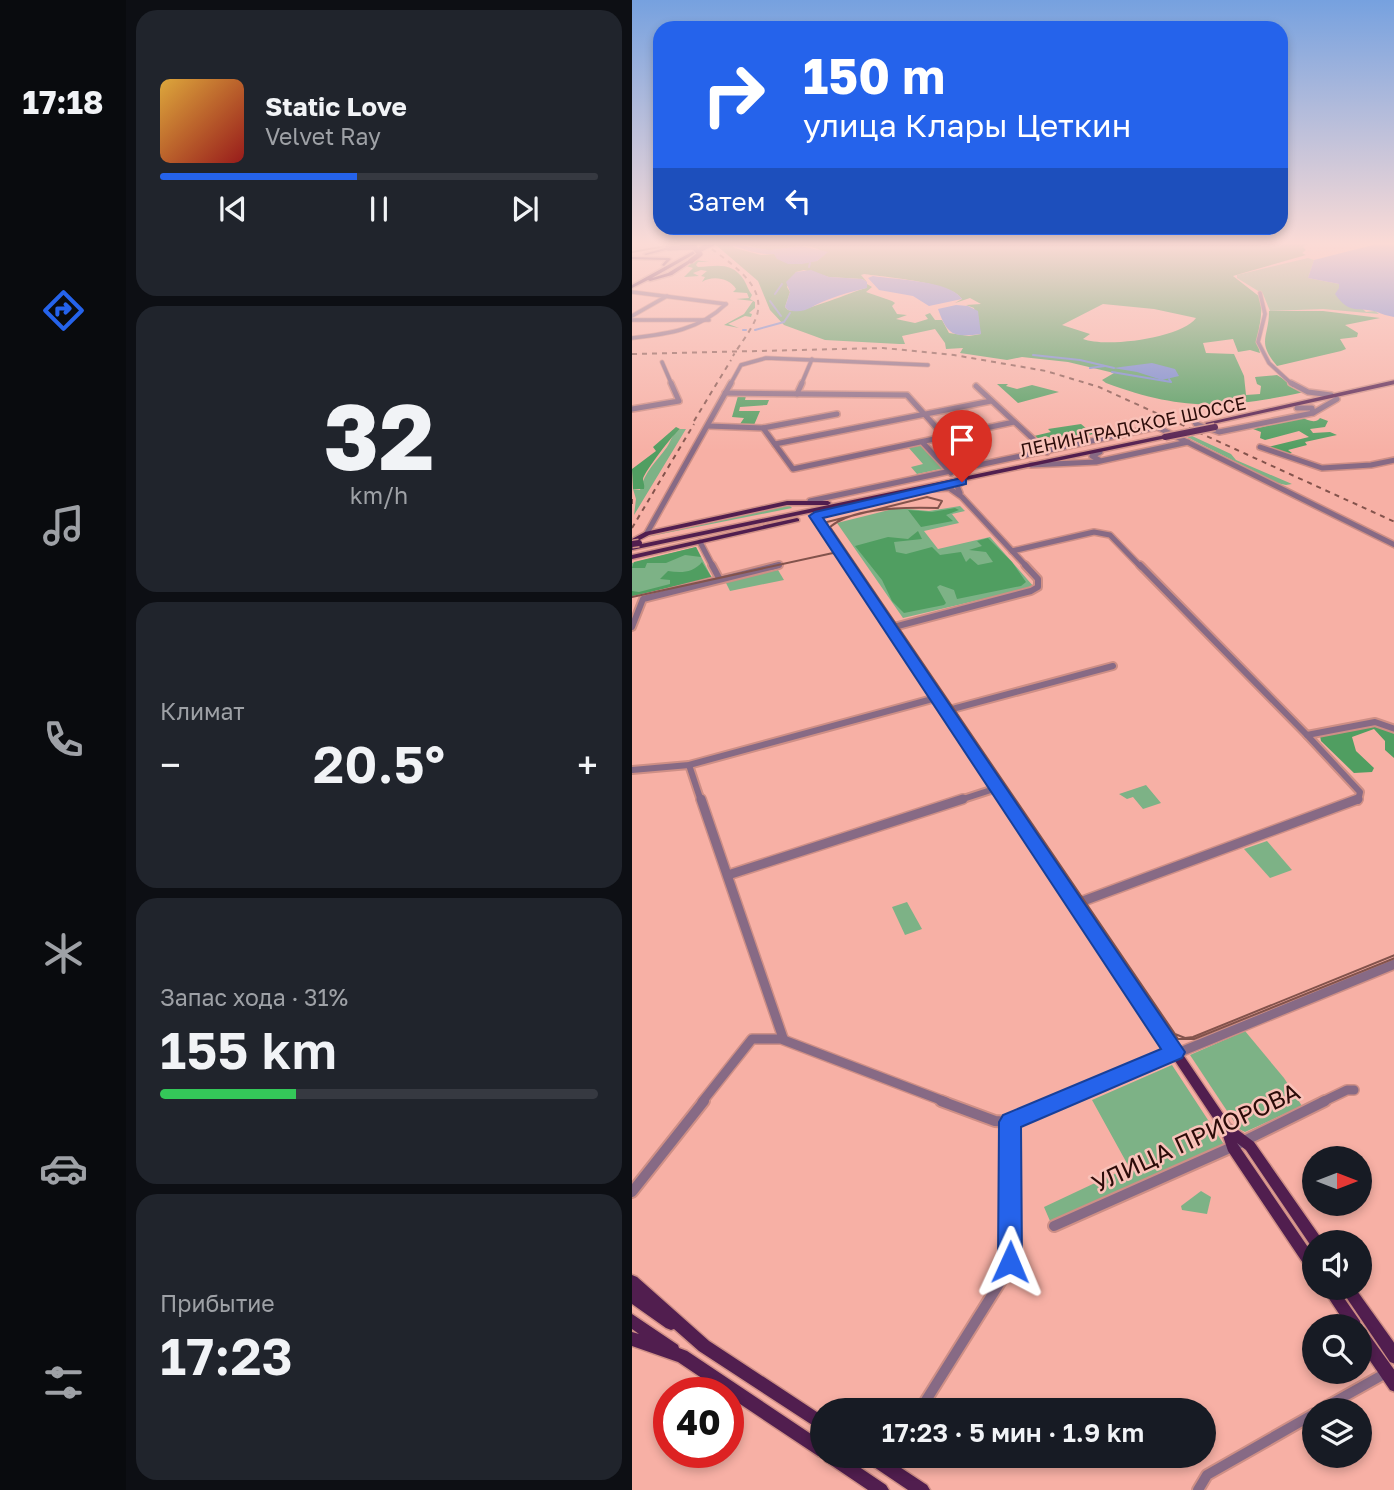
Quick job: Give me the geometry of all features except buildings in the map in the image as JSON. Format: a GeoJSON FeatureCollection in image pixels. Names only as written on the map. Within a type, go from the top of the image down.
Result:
{"type":"FeatureCollection","features":[{"type":"Feature","properties":{"kind":"main road","name":"ЛЕНИНГРАДСКОЕ ШОССЕ"},"geometry":{"type":"LineString","coordinates":[[791,508],[997,470],[1394,384]]}},
{"type":"Feature","properties":{"kind":"main road","name":"ЛЕНИНГРАДСКОЕ ШОССЕ"},"geometry":{"type":"LineString","coordinates":[[635,545],[791,508],[1099,452],[1336,397]]}},
{"type":"Feature","properties":{"kind":"main road"},"geometry":{"type":"LineString","coordinates":[[632,557],[799,517],[934,489],[997,470]]}},
{"type":"Feature","properties":{"kind":"main road"},"geometry":{"type":"LineString","coordinates":[[635,545],[647,533],[791,508],[799,517]]}},
{"type":"Feature","properties":{"kind":"main road"},"geometry":{"type":"LineString","coordinates":[[799,517],[815,516],[828,511]]}},
{"type":"Feature","properties":{"kind":"main road"},"geometry":{"type":"LineString","coordinates":[[815,516],[1226,1128],[1307,1230]]}},
{"type":"Feature","properties":{"kind":"main road"},"geometry":{"type":"LineString","coordinates":[[1239,1144],[1302,1247]]}},
{"type":"Feature","properties":{"kind":"main road"},"geometry":{"type":"LineString","coordinates":[[632,1282],[704,1346]]}},
{"type":"Feature","properties":{"kind":"main road"},"geometry":{"type":"LineString","coordinates":[[632,1296],[810,1416]]}},
{"type":"Feature","properties":{"kind":"main road"},"geometry":{"type":"LineString","coordinates":[[1355,1300],[1394,1357]]}},
{"type":"Feature","properties":{"kind":"main road"},"geometry":{"type":"LineString","coordinates":[[632,1321],[810,1442]]}},
{"type":"Feature","properties":{"kind":"main road"},"geometry":{"type":"LineString","coordinates":[[632,1339],[682,1356]]}},
{"type":"Feature","properties":{"kind":"main road"},"geometry":{"type":"LineString","coordinates":[[1372,1352],[1390,1379]]}},
{"type":"Feature","properties":{"kind":"main road"},"geometry":{"type":"LineString","coordinates":[[846,1468],[874,1488]]}},
{"type":"Feature","properties":{"kind":"main road"},"geometry":{"type":"LineString","coordinates":[[897,1468],[922,1490]]}},
{"type":"Feature","properties":{"kind":"street"},"geometry":{"type":"LineString","coordinates":[[632,338],[683,331],[710,320],[717,313]]}},
{"type":"Feature","properties":{"kind":"street"},"geometry":{"type":"LineString","coordinates":[[1266,313],[1258,340],[1265,358],[1277,373],[1316,397],[1336,397]]}},
{"type":"Feature","properties":{"kind":"street"},"geometry":{"type":"LineString","coordinates":[[632,318],[710,320]]}},
{"type":"Feature","properties":{"kind":"street"},"geometry":{"type":"LineString","coordinates":[[647,533],[741,365],[764,358],[928,365]]}},
{"type":"Feature","properties":{"kind":"street"},"geometry":{"type":"LineString","coordinates":[[797,394],[812,359]]}},
{"type":"Feature","properties":{"kind":"street"},"geometry":{"type":"LineString","coordinates":[[632,409],[679,401],[662,362]]}},
{"type":"Feature","properties":{"kind":"street"},"geometry":{"type":"LineString","coordinates":[[976,386],[1047,452]]}},
{"type":"Feature","properties":{"kind":"street"},"geometry":{"type":"LineString","coordinates":[[725,393],[849,392],[907,395],[946,438]]}},
{"type":"Feature","properties":{"kind":"street"},"geometry":{"type":"LineString","coordinates":[[1193,419],[1196,424],[1219,432],[1313,413],[1336,397]]}},
{"type":"Feature","properties":{"kind":"street"},"geometry":{"type":"LineString","coordinates":[[774,444],[991,401]]}},
{"type":"Feature","properties":{"kind":"street"},"geometry":{"type":"LineString","coordinates":[[1297,408],[1312,408],[1313,413]]}},
{"type":"Feature","properties":{"kind":"street"},"geometry":{"type":"LineString","coordinates":[[708,426],[763,428],[837,414]]}},
{"type":"Feature","properties":{"kind":"street"},"geometry":{"type":"LineString","coordinates":[[763,428],[792,469],[1014,422]]}},
{"type":"Feature","properties":{"kind":"street"},"geometry":{"type":"LineString","coordinates":[[1037,454],[1146,429],[1162,428],[1394,545]]}},
{"type":"Feature","properties":{"kind":"street"},"geometry":{"type":"LineString","coordinates":[[1030,466],[1103,460],[1188,442]]}},
{"type":"Feature","properties":{"kind":"street"},"geometry":{"type":"LineString","coordinates":[[923,443],[951,473]]}},
{"type":"Feature","properties":{"kind":"street"},"geometry":{"type":"LineString","coordinates":[[1260,447],[1326,468],[1333,465],[1344,467],[1394,460]]}},
{"type":"Feature","properties":{"kind":"street"},"geometry":{"type":"LineString","coordinates":[[791,508],[1047,452],[1070,453]]}},
{"type":"Feature","properties":{"kind":"street"},"geometry":{"type":"LineString","coordinates":[[1099,452],[1092,457],[1103,460]]}},
{"type":"Feature","properties":{"kind":"street"},"geometry":{"type":"LineString","coordinates":[[997,470],[1025,457]]}},
{"type":"Feature","properties":{"kind":"street"},"geometry":{"type":"LineString","coordinates":[[962,482],[957,488],[962,497]]}},
{"type":"Feature","properties":{"kind":"street"},"geometry":{"type":"LineString","coordinates":[[880,492],[897,484]]}},
{"type":"Feature","properties":{"kind":"street"},"geometry":{"type":"LineString","coordinates":[[890,628],[1037,589],[1037,579],[962,497],[949,488],[934,489]]}},
{"type":"Feature","properties":{"kind":"street"},"geometry":{"type":"LineString","coordinates":[[1012,551],[1094,532],[1110,535],[1360,792],[1358,801],[1075,904]]}},
{"type":"Feature","properties":{"kind":"street"},"geometry":{"type":"LineString","coordinates":[[700,542],[719,578]]}},
{"type":"Feature","properties":{"kind":"street"},"geometry":{"type":"LineString","coordinates":[[632,627],[640,601],[714,582],[719,578],[779,565]]}},
{"type":"Feature","properties":{"kind":"street"},"geometry":{"type":"LineString","coordinates":[[945,711],[1113,666]]}},
{"type":"Feature","properties":{"kind":"street"},"geometry":{"type":"LineString","coordinates":[[632,770],[689,765],[936,698]]}},
{"type":"Feature","properties":{"kind":"street"},"geometry":{"type":"LineString","coordinates":[[1307,735],[1375,722],[1394,729]]}},
{"type":"Feature","properties":{"kind":"street"},"geometry":{"type":"LineString","coordinates":[[689,765],[783,1038]]}},
{"type":"Feature","properties":{"kind":"street"},"geometry":{"type":"LineString","coordinates":[[728,875],[997,788]]}},
{"type":"Feature","properties":{"kind":"street"},"geometry":{"type":"LineString","coordinates":[[632,1192],[752,1039],[783,1038],[790,1043],[995,1121],[1010,1122],[1174,1052],[1394,964]]}},
{"type":"Feature","properties":{"kind":"street","name":"УЛИЦА ПРИОРОВА"},"geometry":{"type":"LineString","coordinates":[[1054,1226],[1239,1144],[1347,1090],[1354,1090]]}},
{"type":"Feature","properties":{"kind":"street"},"geometry":{"type":"LineString","coordinates":[[928,1398],[1009,1268],[1010,1122]]}},
{"type":"Feature","properties":{"kind":"street"},"geometry":{"type":"LineString","coordinates":[[1347,1398],[1390,1379]]}},
{"type":"Feature","properties":{"kind":"street"},"geometry":{"type":"LineString","coordinates":[[1198,1490],[1207,1475],[1302,1420]]}},
{"type":"Feature","properties":{"kind":"green space"},"geometry":{"type":"Polygon","coordinates":[[[772,313],[896,313],[907,315],[896,319],[915,323],[928,319],[925,315],[930,313],[935,320],[942,320],[949,333],[969,336],[981,334],[975,313],[1086,313],[1062,325],[1090,334],[1083,339],[1094,342],[1125,342],[1176,331],[1196,318],[1170,313],[1261,313],[1258,339],[1260,353],[1250,350],[1238,352],[1233,339],[1203,343],[1206,353],[1234,354],[1244,376],[1246,395],[1260,394],[1261,386],[1257,384],[1255,377],[1277,375],[1304,392],[1251,402],[1181,403],[1106,383],[1102,380],[1114,373],[1068,362],[1022,357],[1007,360],[960,353],[963,348],[946,349],[935,329],[902,336],[905,344],[825,340],[784,325],[772,313]]]}},
{"type":"Feature","properties":{"kind":"green space"},"geometry":{"type":"Polygon","coordinates":[[[1269,313],[1335,313],[1380,318],[1345,325],[1358,333],[1357,337],[1340,339],[1346,349],[1277,366],[1265,345],[1269,313]]]}},
{"type":"Feature","properties":{"kind":"green space"},"geometry":{"type":"Polygon","coordinates":[[[744,314],[752,314],[751,317],[745,316],[728,324],[739,328],[724,325],[744,314]]]}},
{"type":"Feature","properties":{"kind":"green space"},"geometry":{"type":"Polygon","coordinates":[[[997,384],[1008,384],[1006,386],[1017,389],[1032,385],[1059,392],[1018,403],[997,384]]]}},
{"type":"Feature","properties":{"kind":"green space"},"geometry":{"type":"Polygon","coordinates":[[[773,395],[746,396],[745,400],[769,400],[767,405],[740,407],[739,411],[760,411],[754,425],[740,424],[744,418],[732,417],[738,396],[731,396],[773,395]]]}},
{"type":"Feature","properties":{"kind":"green space"},"geometry":{"type":"Polygon","coordinates":[[[1303,418],[1328,421],[1325,427],[1310,429],[1313,433],[1330,432],[1337,435],[1305,442],[1307,445],[1288,450],[1290,453],[1268,447],[1309,437],[1299,431],[1265,440],[1260,438],[1261,432],[1253,429],[1303,418]]]}},
{"type":"Feature","properties":{"kind":"green space"},"geometry":{"type":"Polygon","coordinates":[[[1081,424],[1093,434],[1055,443],[1049,437],[1038,439],[1034,436],[1051,432],[1048,429],[1081,424]]]}},
{"type":"Feature","properties":{"kind":"green space"},"geometry":{"type":"Polygon","coordinates":[[[676,427],[680,429],[645,475],[644,489],[633,489],[632,469],[656,451],[653,447],[676,427]]]}},
{"type":"Feature","properties":{"kind":"green space"},"geometry":{"type":"Polygon","coordinates":[[[680,429],[686,429],[634,515],[636,499],[633,489],[640,490],[648,472],[680,429]]]}},
{"type":"Feature","properties":{"kind":"green space"},"geometry":{"type":"Polygon","coordinates":[[[1192,436],[1231,454],[1236,460],[1292,484],[1277,483],[1187,437],[1192,436]]]}},
{"type":"Feature","properties":{"kind":"green space"},"geometry":{"type":"Polygon","coordinates":[[[923,444],[945,468],[917,474],[911,467],[923,464],[908,447],[923,444]]]}},
{"type":"Feature","properties":{"kind":"green space"},"geometry":{"type":"Polygon","coordinates":[[[789,505],[792,508],[641,538],[646,535],[789,505]]]}},
{"type":"Feature","properties":{"kind":"green space"},"geometry":{"type":"Polygon","coordinates":[[[960,506],[965,511],[952,514],[959,523],[924,531],[938,549],[990,537],[1034,587],[903,618],[837,523],[897,508],[929,511],[960,506]]]}},
{"type":"Feature","properties":{"kind":"green space"},"geometry":{"type":"Polygon","coordinates":[[[955,508],[959,510],[946,515],[953,521],[921,527],[908,510],[932,512],[955,508]]]}},
{"type":"Feature","properties":{"kind":"green space"},"geometry":{"type":"Polygon","coordinates":[[[918,531],[922,539],[894,542],[896,552],[906,554],[932,547],[940,555],[961,552],[966,562],[970,558],[978,565],[993,562],[986,552],[969,550],[982,546],[977,541],[988,538],[1012,562],[1026,582],[1021,586],[957,599],[954,590],[940,585],[937,587],[946,603],[944,605],[904,613],[892,601],[882,580],[855,546],[888,537],[908,539],[918,531]]]}},
{"type":"Feature","properties":{"kind":"green space"},"geometry":{"type":"Polygon","coordinates":[[[696,547],[712,578],[632,596],[632,563],[696,547]]]}},
{"type":"Feature","properties":{"kind":"green space"},"geometry":{"type":"Polygon","coordinates":[[[696,547],[701,557],[685,555],[666,563],[647,563],[645,568],[632,568],[634,562],[696,547]]]}},
{"type":"Feature","properties":{"kind":"green space"},"geometry":{"type":"Polygon","coordinates":[[[702,562],[712,578],[632,596],[632,591],[639,592],[670,584],[670,580],[660,579],[668,571],[686,571],[702,562]]]}},
{"type":"Feature","properties":{"kind":"green space"},"geometry":{"type":"Polygon","coordinates":[[[778,570],[784,580],[730,591],[725,581],[778,570]]]}},
{"type":"Feature","properties":{"kind":"green space"},"geometry":{"type":"Polygon","coordinates":[[[1368,725],[1383,726],[1394,731],[1394,758],[1385,750],[1385,741],[1374,729],[1352,737],[1356,751],[1374,768],[1372,772],[1354,773],[1321,741],[1320,736],[1368,725]]]}},
{"type":"Feature","properties":{"kind":"green space"},"geometry":{"type":"Polygon","coordinates":[[[1146,785],[1161,803],[1143,809],[1133,797],[1127,799],[1119,794],[1146,785]]]}},
{"type":"Feature","properties":{"kind":"green space"},"geometry":{"type":"Polygon","coordinates":[[[1267,841],[1292,870],[1270,878],[1244,849],[1267,841]]]}},
{"type":"Feature","properties":{"kind":"green space"},"geometry":{"type":"Polygon","coordinates":[[[907,902],[922,929],[905,935],[892,907],[907,902]]]}},
{"type":"Feature","properties":{"kind":"green space"},"geometry":{"type":"Polygon","coordinates":[[[1245,1031],[1284,1078],[1302,1106],[1245,1132],[1239,1129],[1190,1055],[1245,1031]]]}},
{"type":"Feature","properties":{"kind":"green space"},"geometry":{"type":"Polygon","coordinates":[[[1172,1065],[1225,1146],[1050,1221],[1044,1207],[1129,1167],[1092,1100],[1172,1065]]]}},
{"type":"Feature","properties":{"kind":"green space"},"geometry":{"type":"Polygon","coordinates":[[[1201,1191],[1211,1197],[1207,1214],[1182,1210],[1181,1206],[1201,1191]]]}},
{"type":"Feature","properties":{"kind":"water"},"geometry":{"type":"Polygon","coordinates":[[[939,313],[978,313],[981,334],[957,334],[944,324],[939,313]]]}},
{"type":"Feature","properties":{"kind":"water"},"geometry":{"type":"Polygon","coordinates":[[[1379,313],[1394,313],[1394,317],[1379,313]]]}},
{"type":"Feature","properties":{"kind":"water"},"geometry":{"type":"Polygon","coordinates":[[[1152,363],[1175,369],[1179,376],[1162,380],[1113,368],[1152,363]]]}},
{"type":"Feature","properties":{"kind":"waterway"},"geometry":{"type":"LineString","coordinates":[[778,313],[781,316]]}},
{"type":"Feature","properties":{"kind":"waterway"},"geometry":{"type":"LineString","coordinates":[[755,330],[784,322],[790,313]]}},
{"type":"Feature","properties":{"kind":"waterway"},"geometry":{"type":"LineString","coordinates":[[1033,355],[1080,360],[1114,368]]}},
{"type":"Feature","properties":{"kind":"waterway"},"geometry":{"type":"LineString","coordinates":[[1090,368],[1105,366]]}},
{"type":"Feature","properties":{"kind":"waterway"},"geometry":{"type":"LineString","coordinates":[[1112,372],[1171,382],[1169,379]]}},
{"type":"Feature","properties":{"kind":"tram line"},"geometry":{"type":"LineString","coordinates":[[927,497],[942,501],[938,508],[897,508],[868,512],[927,497]]}},
{"type":"Feature","properties":{"kind":"tram line"},"geometry":{"type":"LineString","coordinates":[[848,517],[868,512]]}},
{"type":"Feature","properties":{"kind":"tram line"},"geometry":{"type":"LineString","coordinates":[[848,517],[868,512]]}},
{"type":"Feature","properties":{"kind":"tram line"},"geometry":{"type":"LineString","coordinates":[[847,556],[828,528],[827,522],[848,517]]}},
{"type":"Feature","properties":{"kind":"tram line"},"geometry":{"type":"LineString","coordinates":[[848,517],[830,527],[1175,1034],[1185,1038],[1193,1037],[1395,955]]}},
{"type":"Feature","properties":{"kind":"tram line"},"geometry":{"type":"LineString","coordinates":[[632,597],[833,553],[847,556]]}},
{"type":"Feature","properties":{"kind":"tram line"},"geometry":{"type":"LineString","coordinates":[[847,556],[1178,1039],[1194,1039],[1395,958]]}},
{"type":"Feature","properties":{"kind":"railway"},"geometry":{"type":"LineString","coordinates":[[736,352],[757,313]]}},
{"type":"Feature","properties":{"kind":"railway"},"geometry":{"type":"LineString","coordinates":[[736,352],[883,348],[954,355],[1046,371],[1099,387],[1395,522]]}},
{"type":"Feature","properties":{"kind":"railway"},"geometry":{"type":"LineString","coordinates":[[632,354],[736,352]]}},
{"type":"Feature","properties":{"kind":"railway"},"geometry":{"type":"LineString","coordinates":[[733,356],[736,352]]}},
{"type":"Feature","properties":{"kind":"railway"},"geometry":{"type":"LineString","coordinates":[[694,421],[731,360]]}},
{"type":"Feature","properties":{"kind":"railway"},"geometry":{"type":"LineString","coordinates":[[632,528],[694,424]]}},
{"type":"Feature","properties":{"kind":"railway"},"geometry":{"type":"LineString","coordinates":[[632,499],[632,508]]}},
{"type":"Feature","properties":{"kind":"route"},"geometry":{"type":"LineString","coordinates":[[962,482],[815,516],[1174,1052],[1010,1122],[1010,1262]]}}]}
